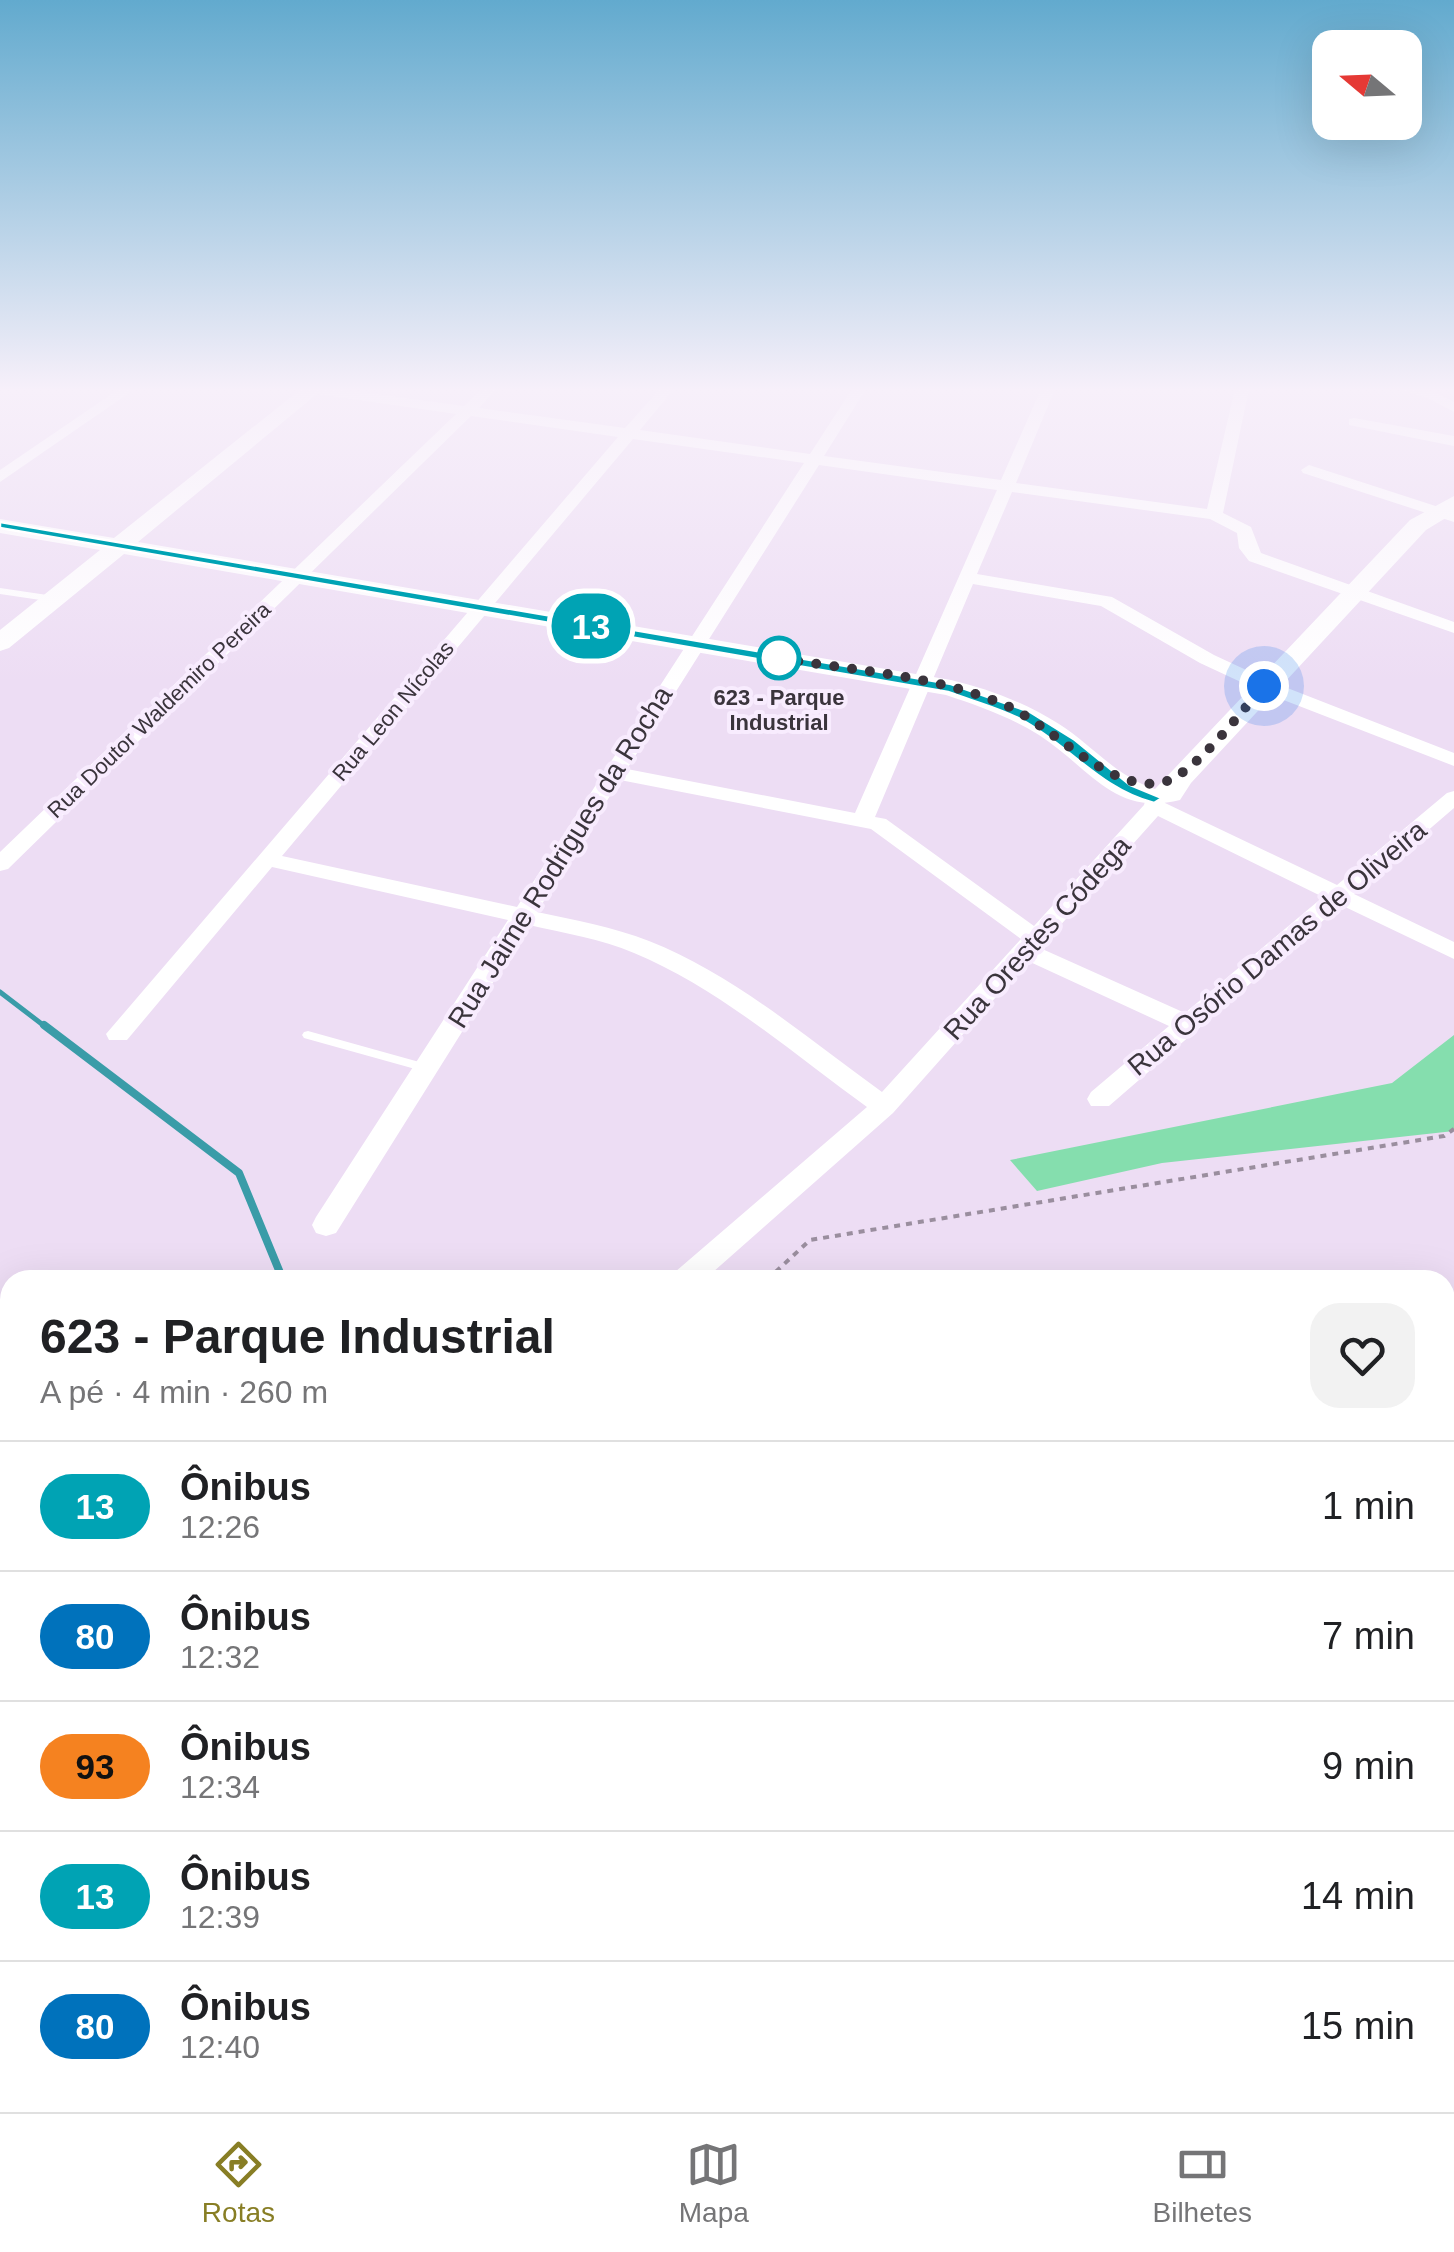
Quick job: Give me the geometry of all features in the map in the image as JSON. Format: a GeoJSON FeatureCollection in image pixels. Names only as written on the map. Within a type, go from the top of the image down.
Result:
{"type":"FeatureCollection","features":[{"type":"Feature","properties":{"kind":"main road"},"geometry":{"type":"LineString","coordinates":[[0,643],[191,488]]}},
{"type":"Feature","properties":{"kind":"main road","name":"Rua Orestes Códega"},"geometry":{"type":"LineString","coordinates":[[1155,802],[1170,794],[1178,778],[1418,525],[1448,510]]}},
{"type":"Feature","properties":{"kind":"main road"},"geometry":{"type":"LineString","coordinates":[[0,526],[922,682],[1004,705],[1050,730],[1124,789],[1155,802]]}},
{"type":"Feature","properties":{"kind":"main road"},"geometry":{"type":"LineString","coordinates":[[1109,774],[1156,784],[1178,778]]}},
{"type":"Feature","properties":{"kind":"street","name":"Rua Doutor Waldemiro Pereira"},"geometry":{"type":"LineString","coordinates":[[0,864],[389,488]]}},
{"type":"Feature","properties":{"kind":"street","name":"Rua Leon Nícolas"},"geometry":{"type":"LineString","coordinates":[[118,1034],[583,488]]}},
{"type":"Feature","properties":{"kind":"street","name":"Rua Jaime Rodrigues da Rocha"},"geometry":{"type":"LineString","coordinates":[[326,1225],[796,488]]}},
{"type":"Feature","properties":{"kind":"street"},"geometry":{"type":"LineString","coordinates":[[863,819],[1005,488]]}},
{"type":"Feature","properties":{"kind":"street"},"geometry":{"type":"LineString","coordinates":[[1017,488],[1214,516],[1246,531],[1247,548],[1255,557],[1454,628]]}},
{"type":"Feature","properties":{"kind":"street"},"geometry":{"type":"LineString","coordinates":[[1214,516],[1220,488]]}},
{"type":"Feature","properties":{"kind":"street"},"geometry":{"type":"LineString","coordinates":[[1370,488],[1448,510]]}},
{"type":"Feature","properties":{"kind":"street"},"geometry":{"type":"LineString","coordinates":[[967,578],[1106,601],[1264,686],[1454,760]]}},
{"type":"Feature","properties":{"kind":"street"},"geometry":{"type":"LineString","coordinates":[[614,773],[863,819],[890,831],[1033,946],[1188,1025]]}},
{"type":"Feature","properties":{"kind":"street","name":"Rua Osório Damas de Oliveira"},"geometry":{"type":"LineString","coordinates":[[1100,1099],[1454,797]]}},
{"type":"Feature","properties":{"kind":"street"},"geometry":{"type":"LineString","coordinates":[[1155,802],[1454,951]]}},
{"type":"Feature","properties":{"kind":"street","name":"Rua Orestes Códega"},"geometry":{"type":"LineString","coordinates":[[696,1270],[884,1106],[1033,946],[1155,802]]}},
{"type":"Feature","properties":{"kind":"street"},"geometry":{"type":"LineString","coordinates":[[267,859],[624,939],[704,980],[884,1106]]}},
{"type":"Feature","properties":{"kind":"lane"},"geometry":{"type":"LineString","coordinates":[[0,590],[54,599]]}},
{"type":"Feature","properties":{"kind":"lane"},"geometry":{"type":"LineString","coordinates":[[308,1035],[426,1068]]}},
{"type":"Feature","properties":{"kind":"path"},"geometry":{"type":"LineString","coordinates":[[778,1270],[810,1240],[1444,1136],[1454,1129]]}},
{"type":"Feature","properties":{"kind":"green space"},"geometry":{"type":"Polygon","coordinates":[[[1454,1035],[1454,1131],[1162,1163],[1037,1191],[1010,1160],[1392,1083],[1454,1035]]]}},
{"type":"Feature","properties":{"kind":"waterway"},"geometry":{"type":"LineString","coordinates":[[0,992],[47,1028]]}},
{"type":"Feature","properties":{"kind":"waterway"},"geometry":{"type":"LineString","coordinates":[[44,1025],[239,1173],[279,1270]]}},
{"type":"Feature","properties":{"kind":"bus line","name":"13"},"geometry":{"type":"LineString","coordinates":[[0,526],[951,688],[1025,715],[1069,744],[1124,789],[1154,798]]}},
{"type":"Feature","properties":{"kind":"place","name":"623 - Parque Industrial"},"geometry":{"type":"Point","coordinates":[779,658]}},
{"type":"Feature","properties":{"kind":"route"},"geometry":{"type":"LineString","coordinates":[[779,658],[771,657],[922,682],[979,696],[1050,730],[1109,774],[1156,784],[1178,778],[1264,686]]}}]}
